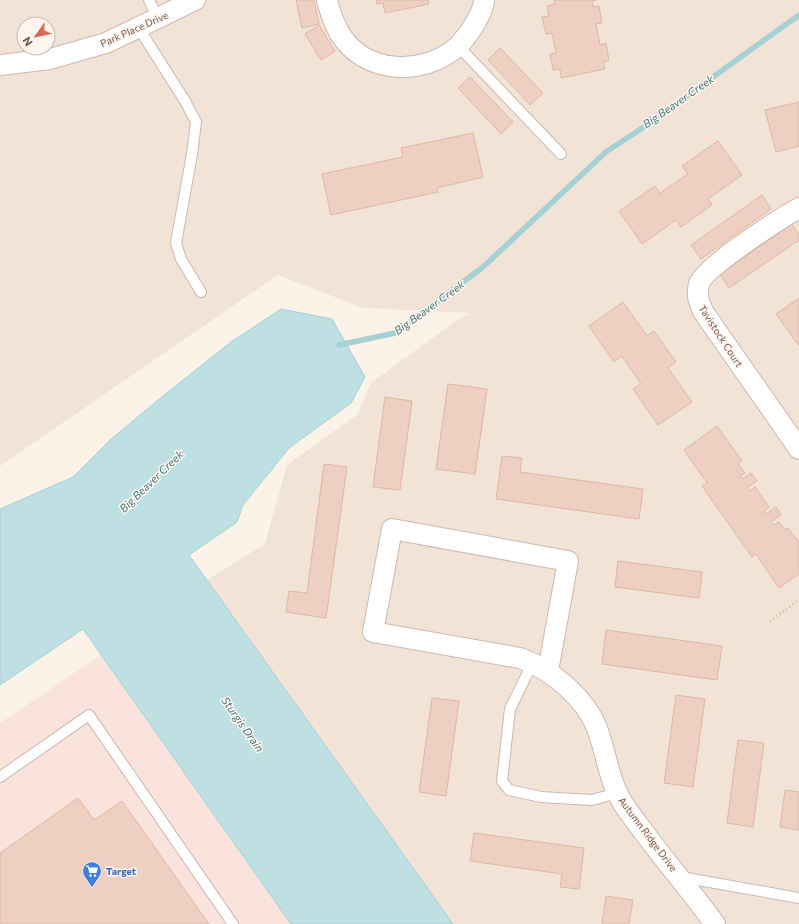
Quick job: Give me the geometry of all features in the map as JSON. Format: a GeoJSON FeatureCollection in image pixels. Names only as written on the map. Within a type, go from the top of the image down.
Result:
{"type":"FeatureCollection","features":[{"type":"Feature","properties":{"kind":"street","name":"Park Place Drive"},"geometry":{"type":"LineString","coordinates":[[0,65],[50,59],[106,43],[195,0]]}},
{"type":"Feature","properties":{"kind":"street"},"geometry":{"type":"LineString","coordinates":[[327,0],[332,19],[341,35],[353,49],[364,58],[376,63],[405,68],[423,66],[439,60],[458,46],[473,27],[484,4],[484,0]]}},
{"type":"Feature","properties":{"kind":"street","name":"Tavistock Court"},"geometry":{"type":"LineString","coordinates":[[799,208],[786,215],[715,265],[699,282],[697,295],[704,313],[799,450]]}},
{"type":"Feature","properties":{"kind":"street","name":"Autumn Ridge Drive"},"geometry":{"type":"LineString","coordinates":[[541,666],[568,561],[392,529],[374,632],[520,658],[541,666],[583,705],[591,716],[598,730],[611,778],[617,793],[624,805],[679,876],[708,922]]}},
{"type":"Feature","properties":{"kind":"lane"},"geometry":{"type":"LineString","coordinates":[[149,0],[158,19]]}},
{"type":"Feature","properties":{"kind":"lane"},"geometry":{"type":"LineString","coordinates":[[138,27],[185,100],[196,122],[192,154],[176,243],[180,259],[201,292]]}},
{"type":"Feature","properties":{"kind":"lane"},"geometry":{"type":"LineString","coordinates":[[458,46],[561,154]]}},
{"type":"Feature","properties":{"kind":"lane"},"geometry":{"type":"LineString","coordinates":[[541,666],[510,709],[502,781],[504,785],[509,790],[541,797],[592,800],[617,793]]}},
{"type":"Feature","properties":{"kind":"lane"},"geometry":{"type":"LineString","coordinates":[[0,778],[89,715],[233,924]]}},
{"type":"Feature","properties":{"kind":"lane"},"geometry":{"type":"LineString","coordinates":[[679,876],[799,898]]}},
{"type":"Feature","properties":{"kind":"path"},"geometry":{"type":"LineString","coordinates":[[770,621],[799,600]]}},
{"type":"Feature","properties":{"kind":"shaded area"},"geometry":{"type":"Polygon","coordinates":[[[0,0],[799,0],[799,924],[453,924],[207,580],[265,544],[287,465],[358,414],[371,383],[457,320],[470,313],[363,308],[278,275],[0,466],[0,0]]]}},
{"type":"Feature","properties":{"kind":"shaded area"},"geometry":{"type":"Polygon","coordinates":[[[101,655],[291,924],[0,924],[0,723],[101,655]]]}},
{"type":"Feature","properties":{"kind":"water","name":"Sturgis Drain"},"geometry":{"type":"Polygon","coordinates":[[[281,309],[332,319],[365,377],[351,403],[289,448],[243,505],[237,522],[189,555],[453,924],[291,924],[83,629],[0,685],[0,509],[73,477],[110,440],[163,396],[231,342],[281,309]]]}},
{"type":"Feature","properties":{"kind":"building"},"geometry":{"type":"Polygon","coordinates":[[[296,0],[314,0],[319,24],[302,28],[296,0]]]}},
{"type":"Feature","properties":{"kind":"building"},"geometry":{"type":"Polygon","coordinates":[[[376,0],[428,0],[429,4],[385,13],[383,3],[377,4],[376,0]]]}},
{"type":"Feature","properties":{"kind":"building"},"geometry":{"type":"Polygon","coordinates":[[[554,0],[596,0],[592,1],[593,7],[599,6],[602,23],[596,24],[600,45],[606,43],[609,60],[603,62],[605,69],[561,78],[560,69],[553,70],[550,54],[556,53],[552,33],[546,34],[542,17],[549,16],[547,6],[555,4],[554,0]]]}},
{"type":"Feature","properties":{"kind":"building"},"geometry":{"type":"Polygon","coordinates":[[[319,25],[335,51],[321,60],[305,34],[319,25]]]}},
{"type":"Feature","properties":{"kind":"building"},"geometry":{"type":"Polygon","coordinates":[[[500,48],[543,93],[530,105],[488,60],[500,48]]]}},
{"type":"Feature","properties":{"kind":"building"},"geometry":{"type":"Polygon","coordinates":[[[470,77],[513,122],[501,134],[458,88],[470,77]]]}},
{"type":"Feature","properties":{"kind":"building"},"geometry":{"type":"Polygon","coordinates":[[[799,102],[799,146],[776,152],[765,110],[799,102]]]}},
{"type":"Feature","properties":{"kind":"building"},"geometry":{"type":"Polygon","coordinates":[[[473,133],[483,177],[437,188],[438,192],[331,215],[322,174],[403,157],[401,148],[473,133]]]}},
{"type":"Feature","properties":{"kind":"building"},"geometry":{"type":"Polygon","coordinates":[[[718,141],[742,175],[708,199],[712,205],[681,227],[676,220],[642,244],[619,211],[655,186],[660,193],[688,174],[682,166],[718,141]]]}},
{"type":"Feature","properties":{"kind":"building"},"geometry":{"type":"Polygon","coordinates":[[[762,195],[771,209],[701,259],[691,245],[762,195]]]}},
{"type":"Feature","properties":{"kind":"building"},"geometry":{"type":"Polygon","coordinates":[[[792,224],[799,235],[799,240],[729,288],[720,274],[792,224]]]}},
{"type":"Feature","properties":{"kind":"building"},"geometry":{"type":"Polygon","coordinates":[[[799,298],[799,346],[776,314],[799,298]]]}},
{"type":"Feature","properties":{"kind":"building"},"geometry":{"type":"Polygon","coordinates":[[[623,302],[647,336],[654,331],[676,362],[668,368],[692,402],[658,425],[633,389],[641,384],[622,356],[614,362],[589,326],[623,302]]]}},
{"type":"Feature","properties":{"kind":"building"},"geometry":{"type":"Polygon","coordinates":[[[448,384],[487,389],[475,474],[436,469],[448,384]]]}},
{"type":"Feature","properties":{"kind":"building"},"geometry":{"type":"Polygon","coordinates":[[[385,397],[412,401],[400,490],[373,487],[385,397]]]}},
{"type":"Feature","properties":{"kind":"building"},"geometry":{"type":"Polygon","coordinates":[[[717,426],[742,461],[738,464],[745,473],[740,476],[743,479],[751,473],[757,481],[747,487],[750,491],[755,487],[769,507],[764,511],[766,514],[776,507],[781,515],[771,522],[774,525],[779,522],[785,530],[788,528],[799,543],[799,574],[779,588],[756,554],[752,557],[702,486],[707,483],[684,450],[717,426]]]}},
{"type":"Feature","properties":{"kind":"building"},"geometry":{"type":"Polygon","coordinates":[[[502,456],[522,458],[520,472],[643,489],[639,519],[496,499],[502,456]]]}},
{"type":"Feature","properties":{"kind":"building"},"geometry":{"type":"Polygon","coordinates":[[[324,464],[347,467],[326,618],[286,612],[289,591],[307,593],[324,464]]]}},
{"type":"Feature","properties":{"kind":"building"},"geometry":{"type":"Polygon","coordinates":[[[618,561],[702,572],[699,598],[615,587],[618,561]]]}},
{"type":"Feature","properties":{"kind":"building"},"geometry":{"type":"Polygon","coordinates":[[[606,630],[722,646],[717,680],[602,664],[606,630]]]}},
{"type":"Feature","properties":{"kind":"building"},"geometry":{"type":"Polygon","coordinates":[[[676,695],[705,699],[693,787],[664,783],[676,695]]]}},
{"type":"Feature","properties":{"kind":"building"},"geometry":{"type":"Polygon","coordinates":[[[432,698],[459,701],[446,796],[419,792],[432,698]]]}},
{"type":"Feature","properties":{"kind":"building"},"geometry":{"type":"Polygon","coordinates":[[[738,740],[764,743],[753,827],[727,823],[738,740]]]}},
{"type":"Feature","properties":{"kind":"building"},"geometry":{"type":"Polygon","coordinates":[[[785,790],[799,792],[799,830],[780,827],[785,790]]]}},
{"type":"Feature","properties":{"kind":"building","name":"Target"},"geometry":{"type":"Polygon","coordinates":[[[78,798],[94,820],[122,801],[209,924],[0,924],[0,853],[78,798]]]}},
{"type":"Feature","properties":{"kind":"building"},"geometry":{"type":"Polygon","coordinates":[[[474,833],[584,848],[579,889],[560,887],[562,874],[470,861],[474,833]]]}},
{"type":"Feature","properties":{"kind":"building"},"geometry":{"type":"Polygon","coordinates":[[[606,896],[633,900],[629,924],[602,924],[606,896]]]}},
{"type":"Feature","properties":{"kind":"waterway","name":"Big Beaver Creek"},"geometry":{"type":"LineString","coordinates":[[339,345],[395,333],[483,267],[607,151],[638,131],[799,15]]}},
{"type":"Feature","properties":{"kind":"place","name":"Target"},"geometry":{"type":"Point","coordinates":[92,888]}}]}
